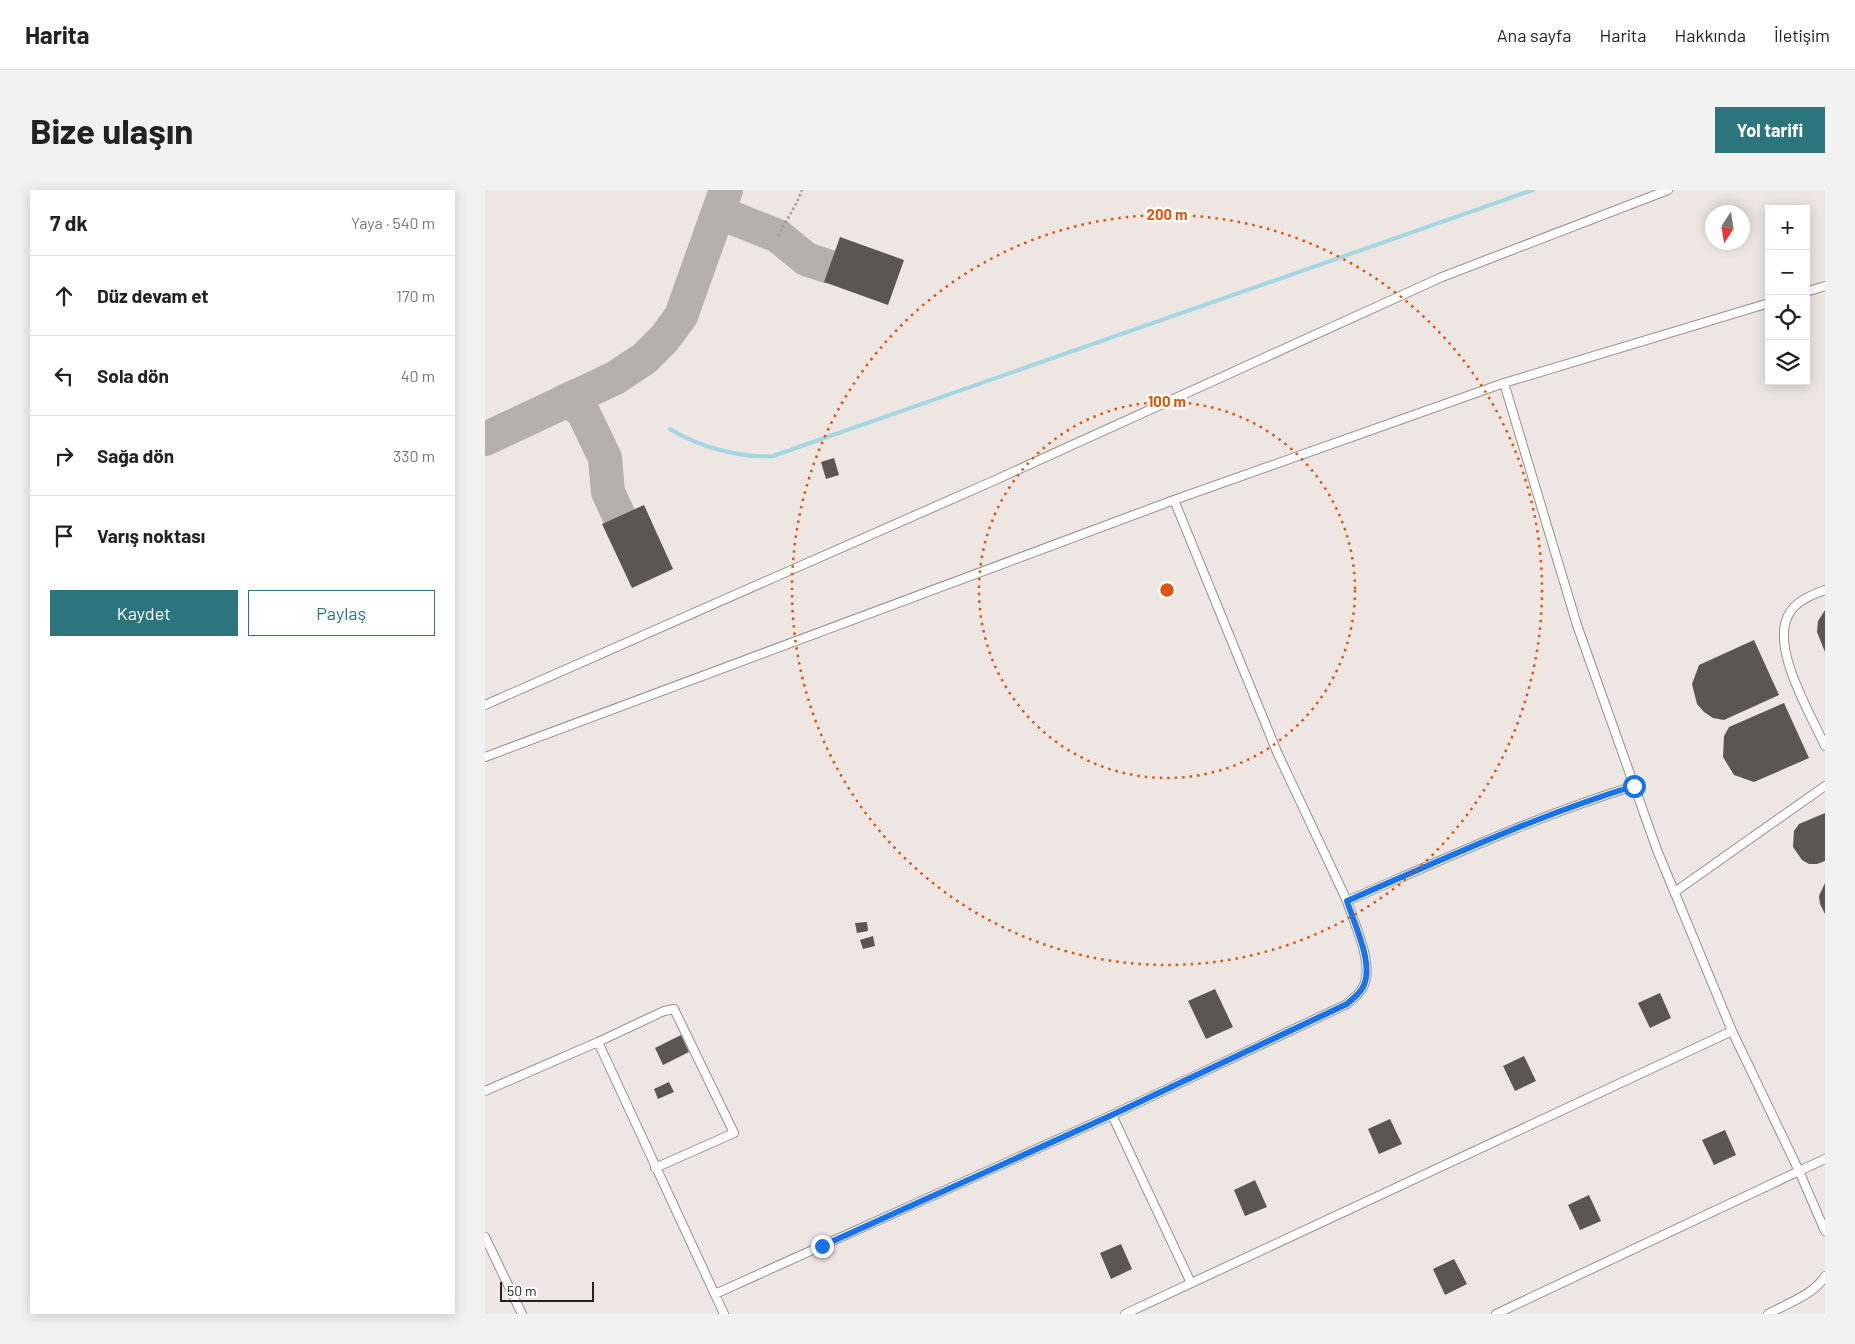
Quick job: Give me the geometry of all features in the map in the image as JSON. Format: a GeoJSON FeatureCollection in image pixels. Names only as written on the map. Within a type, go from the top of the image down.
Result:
{"type":"FeatureCollection","features":[{"type":"Feature","properties":{"kind":"lane"},"geometry":{"type":"LineString","coordinates":[[485,705],[993,481],[1442,277],[1667,190]]}},
{"type":"Feature","properties":{"kind":"lane"},"geometry":{"type":"LineString","coordinates":[[1810,291],[1825,286]]}},
{"type":"Feature","properties":{"kind":"lane"},"geometry":{"type":"LineString","coordinates":[[485,757],[1173,500],[1504,383],[1765,304]]}},
{"type":"Feature","properties":{"kind":"lane"},"geometry":{"type":"LineString","coordinates":[[1504,383],[1577,625],[1657,850],[1676,891],[1732,1031],[1799,1171],[1825,1231]]}},
{"type":"Feature","properties":{"kind":"lane"},"geometry":{"type":"LineString","coordinates":[[715,1294],[1112,1115],[1347,1004],[1362,989],[1367,977],[1366,959],[1347,901],[1277,752],[1173,500]]}},
{"type":"Feature","properties":{"kind":"lane"},"geometry":{"type":"LineString","coordinates":[[1825,590],[1801,601],[1790,612],[1784,625],[1783,641],[1787,660],[1825,746]]}},
{"type":"Feature","properties":{"kind":"lane"},"geometry":{"type":"LineString","coordinates":[[1347,901],[1503,834],[1596,797],[1634,786]]}},
{"type":"Feature","properties":{"kind":"lane"},"geometry":{"type":"LineString","coordinates":[[1676,891],[1825,786]]}},
{"type":"Feature","properties":{"kind":"lane"},"geometry":{"type":"LineString","coordinates":[[485,1091],[598,1042],[656,1014],[674,1009],[734,1133],[655,1168]]}},
{"type":"Feature","properties":{"kind":"lane"},"geometry":{"type":"LineString","coordinates":[[1125,1314],[1732,1031]]}},
{"type":"Feature","properties":{"kind":"lane"},"geometry":{"type":"LineString","coordinates":[[598,1042],[724,1314]]}},
{"type":"Feature","properties":{"kind":"lane"},"geometry":{"type":"LineString","coordinates":[[1112,1115],[1191,1283]]}},
{"type":"Feature","properties":{"kind":"lane"},"geometry":{"type":"LineString","coordinates":[[1496,1314],[1825,1158]]}},
{"type":"Feature","properties":{"kind":"lane"},"geometry":{"type":"LineString","coordinates":[[485,1237],[522,1314]]}},
{"type":"Feature","properties":{"kind":"lane"},"geometry":{"type":"LineString","coordinates":[[1768,1314],[1804,1295],[1821,1283],[1825,1276]]}},
{"type":"Feature","properties":{"kind":"path"},"geometry":{"type":"LineString","coordinates":[[778,236],[802,190]]}},
{"type":"Feature","properties":{"kind":"building"},"geometry":{"type":"Polygon","coordinates":[[[840,237],[904,260],[888,305],[824,282],[840,237]]]}},
{"type":"Feature","properties":{"kind":"building"},"geometry":{"type":"Polygon","coordinates":[[[834,458],[839,475],[826,479],[821,462],[834,458]]]}},
{"type":"Feature","properties":{"kind":"building"},"geometry":{"type":"Polygon","coordinates":[[[644,505],[673,569],[632,588],[602,524],[644,505]]]}},
{"type":"Feature","properties":{"kind":"building"},"geometry":{"type":"Polygon","coordinates":[[[1825,610],[1825,652],[1817,632],[1818,621],[1825,610]]]}},
{"type":"Feature","properties":{"kind":"building"},"geometry":{"type":"Polygon","coordinates":[[[1754,640],[1779,695],[1724,720],[1713,718],[1697,704],[1692,684],[1699,665],[1754,640]]]}},
{"type":"Feature","properties":{"kind":"building"},"geometry":{"type":"Polygon","coordinates":[[[1784,703],[1809,758],[1754,782],[1734,775],[1723,757],[1724,736],[1729,727],[1784,703]]]}},
{"type":"Feature","properties":{"kind":"building"},"geometry":{"type":"Polygon","coordinates":[[[1825,813],[1825,861],[1809,864],[1802,860],[1793,847],[1794,831],[1799,824],[1825,813]]]}},
{"type":"Feature","properties":{"kind":"building"},"geometry":{"type":"Polygon","coordinates":[[[1825,883],[1825,914],[1820,904],[1819,896],[1825,883]]]}},
{"type":"Feature","properties":{"kind":"building"},"geometry":{"type":"Polygon","coordinates":[[[867,922],[868,931],[857,933],[855,923],[867,922]]]}},
{"type":"Feature","properties":{"kind":"building"},"geometry":{"type":"Polygon","coordinates":[[[873,936],[875,946],[863,949],[860,940],[873,936]]]}},
{"type":"Feature","properties":{"kind":"building"},"geometry":{"type":"Polygon","coordinates":[[[1215,989],[1233,1027],[1206,1039],[1188,1001],[1215,989]]]}},
{"type":"Feature","properties":{"kind":"building"},"geometry":{"type":"Polygon","coordinates":[[[1660,993],[1671,1018],[1650,1028],[1638,1003],[1660,993]]]}},
{"type":"Feature","properties":{"kind":"building"},"geometry":{"type":"Polygon","coordinates":[[[681,1035],[689,1052],[663,1065],[655,1048],[681,1035]]]}},
{"type":"Feature","properties":{"kind":"building"},"geometry":{"type":"Polygon","coordinates":[[[1524,1056],[1536,1081],[1515,1091],[1503,1066],[1524,1056]]]}},
{"type":"Feature","properties":{"kind":"building"},"geometry":{"type":"Polygon","coordinates":[[[669,1082],[674,1092],[658,1099],[654,1089],[669,1082]]]}},
{"type":"Feature","properties":{"kind":"building"},"geometry":{"type":"Polygon","coordinates":[[[1390,1119],[1402,1144],[1379,1154],[1368,1129],[1390,1119]]]}},
{"type":"Feature","properties":{"kind":"building"},"geometry":{"type":"Polygon","coordinates":[[[1725,1130],[1736,1155],[1714,1165],[1702,1140],[1725,1130]]]}},
{"type":"Feature","properties":{"kind":"building"},"geometry":{"type":"Polygon","coordinates":[[[1255,1180],[1267,1207],[1245,1216],[1234,1190],[1255,1180]]]}},
{"type":"Feature","properties":{"kind":"building"},"geometry":{"type":"Polygon","coordinates":[[[1589,1195],[1601,1221],[1580,1230],[1568,1205],[1589,1195]]]}},
{"type":"Feature","properties":{"kind":"building"},"geometry":{"type":"Polygon","coordinates":[[[1121,1244],[1132,1269],[1111,1279],[1100,1253],[1121,1244]]]}},
{"type":"Feature","properties":{"kind":"building"},"geometry":{"type":"Polygon","coordinates":[[[1454,1259],[1467,1284],[1445,1295],[1433,1269],[1454,1259]]]}},
{"type":"Feature","properties":{"kind":"waterway"},"geometry":{"type":"LineString","coordinates":[[670,429],[694,441],[720,450],[747,455],[773,456],[1533,190]]}},
{"type":"Feature","properties":{"kind":"taxiway"},"geometry":{"type":"LineString","coordinates":[[485,439],[615,378],[645,358],[664,339],[681,316],[726,190]]}},
{"type":"Feature","properties":{"kind":"taxiway"},"geometry":{"type":"LineString","coordinates":[[730,217],[778,236],[806,259],[827,266]]}},
{"type":"Feature","properties":{"kind":"taxiway"},"geometry":{"type":"LineString","coordinates":[[583,393],[565,401],[578,407],[584,414],[605,458],[608,492],[619,516]]}},
{"type":"Feature","properties":{"kind":"route"},"geometry":{"type":"LineString","coordinates":[[822,1246],[1112,1115],[1347,1004],[1362,989],[1367,977],[1366,959],[1347,901],[1503,834],[1596,797],[1634,786]]}}]}
